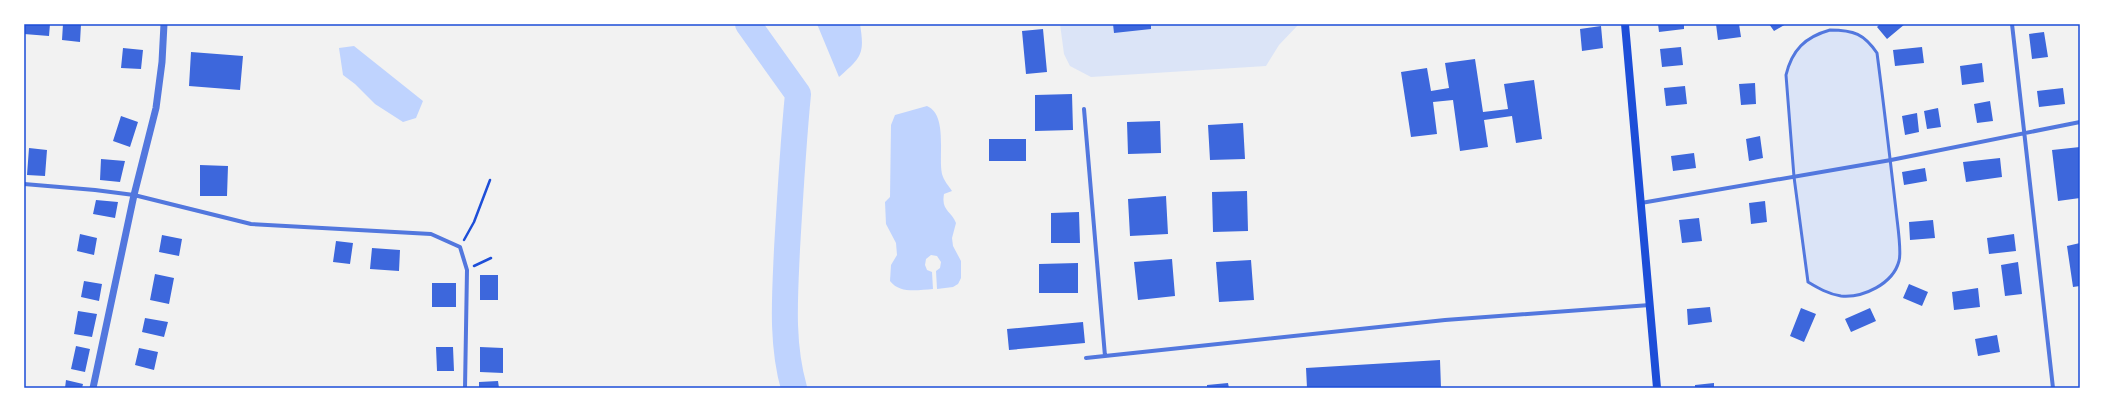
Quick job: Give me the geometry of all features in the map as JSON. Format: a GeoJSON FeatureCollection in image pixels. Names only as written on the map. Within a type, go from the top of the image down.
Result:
{"type":"FeatureCollection","features":[{"type":"Feature","properties":{"kind":"main road"},"geometry":{"type":"LineString","coordinates":[[1625,24],[1657,388]]}},
{"type":"Feature","properties":{"kind":"street"},"geometry":{"type":"LineString","coordinates":[[93,388],[134,195],[156,108],[162,62],[164,24]]}},
{"type":"Feature","properties":{"kind":"street"},"geometry":{"type":"LineString","coordinates":[[2012,24],[2053,388]]}},
{"type":"Feature","properties":{"kind":"street"},"geometry":{"type":"LineString","coordinates":[[1084,109],[1106,356]]}},
{"type":"Feature","properties":{"kind":"street"},"geometry":{"type":"LineString","coordinates":[[1641,203],[1891,160],[2080,122]]}},
{"type":"Feature","properties":{"kind":"street"},"geometry":{"type":"LineString","coordinates":[[24,184],[134,195],[251,224],[432,234],[460,247],[466,270],[465,388]]}},
{"type":"Feature","properties":{"kind":"street"},"geometry":{"type":"LineString","coordinates":[[1086,358],[1445,320],[1650,305]]}},
{"type":"Feature","properties":{"kind":"lane"},"geometry":{"type":"LineString","coordinates":[[1830,30],[1844,30],[1857,34],[1869,41],[1877,54],[1891,160],[1900,261],[1891,276],[1877,288],[1860,295],[1841,296],[1823,292],[1808,282],[1794,176],[1786,75],[1789,62],[1796,50],[1805,40],[1817,34],[1830,30]]}},
{"type":"Feature","properties":{"kind":"path"},"geometry":{"type":"LineString","coordinates":[[460,247],[474,222],[490,180]]}},
{"type":"Feature","properties":{"kind":"path"},"geometry":{"type":"LineString","coordinates":[[466,270],[491,258]]}},
{"type":"Feature","properties":{"kind":"shaded area"},"geometry":{"type":"Polygon","coordinates":[[[1060,24],[1304,24],[1298,25],[1279,45],[1266,66],[1091,77],[1070,66],[1064,54],[1060,24]]]}},
{"type":"Feature","properties":{"kind":"shaded area"},"geometry":{"type":"Polygon","coordinates":[[[1830,30],[1852,33],[1862,37],[1877,53],[1900,250],[1899,262],[1894,272],[1887,280],[1868,292],[1846,296],[1824,292],[1808,282],[1794,177],[1786,75],[1796,50],[1805,40],[1830,30]]]}},
{"type":"Feature","properties":{"kind":"water"},"geometry":{"type":"Polygon","coordinates":[[[817,24],[860,24],[862,43],[860,55],[857,60],[839,77],[817,24]]]}},
{"type":"Feature","properties":{"kind":"water"},"geometry":{"type":"Polygon","coordinates":[[[354,46],[423,101],[416,118],[403,122],[375,104],[355,84],[343,75],[339,48],[354,46]]]}},
{"type":"Feature","properties":{"kind":"water"},"geometry":{"type":"Polygon","coordinates":[[[927,106],[934,111],[938,118],[940,127],[942,174],[952,191],[944,194],[943,200],[945,207],[956,223],[952,238],[953,246],[961,261],[961,278],[958,284],[953,287],[937,289],[936,271],[940,268],[941,262],[937,256],[931,255],[926,259],[925,265],[927,270],[932,272],[933,289],[904,290],[894,285],[890,281],[891,265],[897,255],[896,243],[886,224],[885,202],[890,197],[891,125],[895,115],[927,106]]]}},
{"type":"Feature","properties":{"kind":"water"},"geometry":{"type":"Polygon","coordinates":[[[784,356],[798,368],[805,388],[783,388],[779,377],[784,356]]]}},
{"type":"Feature","properties":{"kind":"building"},"geometry":{"type":"Polygon","coordinates":[[[24,24],[50,24],[49,36],[24,34],[24,24]]]}},
{"type":"Feature","properties":{"kind":"building"},"geometry":{"type":"Polygon","coordinates":[[[63,24],[81,24],[80,42],[62,40],[63,24]]]}},
{"type":"Feature","properties":{"kind":"building"},"geometry":{"type":"Polygon","coordinates":[[[1113,24],[1151,24],[1151,29],[1114,33],[1113,24]]]}},
{"type":"Feature","properties":{"kind":"building"},"geometry":{"type":"Polygon","coordinates":[[[1658,24],[1684,24],[1684,29],[1659,32],[1658,24]]]}},
{"type":"Feature","properties":{"kind":"building"},"geometry":{"type":"Polygon","coordinates":[[[1716,24],[1739,24],[1741,37],[1718,40],[1716,24]]]}},
{"type":"Feature","properties":{"kind":"building"},"geometry":{"type":"Polygon","coordinates":[[[1769,24],[1786,24],[1774,31],[1769,24]]]}},
{"type":"Feature","properties":{"kind":"building"},"geometry":{"type":"Polygon","coordinates":[[[1880,24],[1905,24],[1887,39],[1877,27],[1880,24]]]}},
{"type":"Feature","properties":{"kind":"building"},"geometry":{"type":"Polygon","coordinates":[[[1601,26],[1603,48],[1582,51],[1580,29],[1601,26]]]}},
{"type":"Feature","properties":{"kind":"building"},"geometry":{"type":"Polygon","coordinates":[[[1043,29],[1047,72],[1026,74],[1022,31],[1043,29]]]}},
{"type":"Feature","properties":{"kind":"building"},"geometry":{"type":"Polygon","coordinates":[[[2044,32],[2048,57],[2032,59],[2029,34],[2044,32]]]}},
{"type":"Feature","properties":{"kind":"building"},"geometry":{"type":"Polygon","coordinates":[[[1681,47],[1683,65],[1662,67],[1660,49],[1681,47]]]}},
{"type":"Feature","properties":{"kind":"building"},"geometry":{"type":"Polygon","coordinates":[[[1922,47],[1924,63],[1895,66],[1893,50],[1922,47]]]}},
{"type":"Feature","properties":{"kind":"building"},"geometry":{"type":"Polygon","coordinates":[[[123,48],[143,50],[141,69],[121,68],[123,48]]]}},
{"type":"Feature","properties":{"kind":"building"},"geometry":{"type":"Polygon","coordinates":[[[191,52],[243,56],[240,90],[189,86],[191,52]]]}},
{"type":"Feature","properties":{"kind":"building"},"geometry":{"type":"Polygon","coordinates":[[[1475,59],[1483,112],[1508,109],[1504,84],[1534,80],[1542,139],[1516,143],[1512,116],[1484,120],[1488,147],[1460,151],[1453,100],[1433,102],[1437,134],[1411,137],[1401,72],[1427,68],[1431,91],[1449,88],[1445,63],[1475,59]]]}},
{"type":"Feature","properties":{"kind":"building"},"geometry":{"type":"Polygon","coordinates":[[[1982,63],[1984,82],[1962,85],[1960,66],[1982,63]]]}},
{"type":"Feature","properties":{"kind":"building"},"geometry":{"type":"Polygon","coordinates":[[[1755,83],[1756,104],[1741,105],[1739,84],[1755,83]]]}},
{"type":"Feature","properties":{"kind":"building"},"geometry":{"type":"Polygon","coordinates":[[[1685,86],[1687,104],[1666,106],[1664,88],[1685,86]]]}},
{"type":"Feature","properties":{"kind":"building"},"geometry":{"type":"Polygon","coordinates":[[[2063,88],[2065,104],[2039,107],[2037,91],[2063,88]]]}},
{"type":"Feature","properties":{"kind":"building"},"geometry":{"type":"Polygon","coordinates":[[[1072,94],[1073,130],[1035,131],[1035,95],[1072,94]]]}},
{"type":"Feature","properties":{"kind":"building"},"geometry":{"type":"Polygon","coordinates":[[[1990,101],[1993,121],[1977,123],[1974,104],[1990,101]]]}},
{"type":"Feature","properties":{"kind":"building"},"geometry":{"type":"Polygon","coordinates":[[[1938,108],[1941,127],[1927,129],[1924,111],[1938,108]]]}},
{"type":"Feature","properties":{"kind":"building"},"geometry":{"type":"Polygon","coordinates":[[[1917,113],[1919,132],[1905,135],[1902,116],[1917,113]]]}},
{"type":"Feature","properties":{"kind":"building"},"geometry":{"type":"Polygon","coordinates":[[[121,116],[138,122],[130,147],[113,141],[121,116]]]}},
{"type":"Feature","properties":{"kind":"building"},"geometry":{"type":"Polygon","coordinates":[[[1160,121],[1161,153],[1128,154],[1127,122],[1160,121]]]}},
{"type":"Feature","properties":{"kind":"building"},"geometry":{"type":"Polygon","coordinates":[[[1243,123],[1245,159],[1210,160],[1208,125],[1243,123]]]}},
{"type":"Feature","properties":{"kind":"building"},"geometry":{"type":"Polygon","coordinates":[[[1760,136],[1763,158],[1749,161],[1746,139],[1760,136]]]}},
{"type":"Feature","properties":{"kind":"building"},"geometry":{"type":"Polygon","coordinates":[[[989,139],[1026,139],[1026,161],[989,161],[989,139]]]}},
{"type":"Feature","properties":{"kind":"building"},"geometry":{"type":"Polygon","coordinates":[[[2080,147],[2080,198],[2058,201],[2052,150],[2080,147]]]}},
{"type":"Feature","properties":{"kind":"building"},"geometry":{"type":"Polygon","coordinates":[[[29,148],[47,150],[45,176],[27,175],[29,148]]]}},
{"type":"Feature","properties":{"kind":"building"},"geometry":{"type":"Polygon","coordinates":[[[1694,153],[1696,168],[1673,171],[1671,156],[1694,153]]]}},
{"type":"Feature","properties":{"kind":"building"},"geometry":{"type":"Polygon","coordinates":[[[2000,158],[2002,177],[1966,182],[1963,162],[2000,158]]]}},
{"type":"Feature","properties":{"kind":"building"},"geometry":{"type":"Polygon","coordinates":[[[101,159],[125,161],[120,182],[100,180],[101,159]]]}},
{"type":"Feature","properties":{"kind":"building"},"geometry":{"type":"Polygon","coordinates":[[[200,165],[228,166],[227,196],[200,196],[200,165]]]}},
{"type":"Feature","properties":{"kind":"building"},"geometry":{"type":"Polygon","coordinates":[[[1925,168],[1927,181],[1904,185],[1902,172],[1925,168]]]}},
{"type":"Feature","properties":{"kind":"building"},"geometry":{"type":"Polygon","coordinates":[[[1247,191],[1248,231],[1213,232],[1212,192],[1247,191]]]}},
{"type":"Feature","properties":{"kind":"building"},"geometry":{"type":"Polygon","coordinates":[[[1166,196],[1168,234],[1130,236],[1128,199],[1166,196]]]}},
{"type":"Feature","properties":{"kind":"building"},"geometry":{"type":"Polygon","coordinates":[[[96,200],[118,202],[115,218],[93,214],[96,200]]]}},
{"type":"Feature","properties":{"kind":"building"},"geometry":{"type":"Polygon","coordinates":[[[1765,201],[1767,222],[1751,224],[1749,203],[1765,201]]]}},
{"type":"Feature","properties":{"kind":"building"},"geometry":{"type":"Polygon","coordinates":[[[1079,212],[1080,243],[1051,243],[1051,213],[1079,212]]]}},
{"type":"Feature","properties":{"kind":"building"},"geometry":{"type":"Polygon","coordinates":[[[1699,218],[1702,241],[1682,243],[1679,220],[1699,218]]]}},
{"type":"Feature","properties":{"kind":"building"},"geometry":{"type":"Polygon","coordinates":[[[1933,220],[1935,238],[1910,240],[1909,222],[1933,220]]]}},
{"type":"Feature","properties":{"kind":"building"},"geometry":{"type":"Polygon","coordinates":[[[80,234],[97,238],[94,255],[77,251],[80,234]]]}},
{"type":"Feature","properties":{"kind":"building"},"geometry":{"type":"Polygon","coordinates":[[[2014,234],[2016,251],[1989,254],[1987,238],[2014,234]]]}},
{"type":"Feature","properties":{"kind":"building"},"geometry":{"type":"Polygon","coordinates":[[[162,235],[182,239],[179,256],[159,252],[162,235]]]}},
{"type":"Feature","properties":{"kind":"building"},"geometry":{"type":"Polygon","coordinates":[[[336,241],[353,243],[350,264],[333,262],[336,241]]]}},
{"type":"Feature","properties":{"kind":"building"},"geometry":{"type":"Polygon","coordinates":[[[2080,243],[2080,286],[2073,287],[2067,246],[2080,243]]]}},
{"type":"Feature","properties":{"kind":"building"},"geometry":{"type":"Polygon","coordinates":[[[372,248],[400,250],[399,271],[370,269],[372,248]]]}},
{"type":"Feature","properties":{"kind":"building"},"geometry":{"type":"Polygon","coordinates":[[[1172,259],[1175,296],[1138,300],[1134,262],[1172,259]]]}},
{"type":"Feature","properties":{"kind":"building"},"geometry":{"type":"Polygon","coordinates":[[[1251,260],[1254,300],[1219,302],[1216,262],[1251,260]]]}},
{"type":"Feature","properties":{"kind":"building"},"geometry":{"type":"Polygon","coordinates":[[[2018,262],[2022,294],[2005,296],[2001,265],[2018,262]]]}},
{"type":"Feature","properties":{"kind":"building"},"geometry":{"type":"Polygon","coordinates":[[[1078,263],[1078,293],[1039,293],[1039,264],[1078,263]]]}},
{"type":"Feature","properties":{"kind":"building"},"geometry":{"type":"Polygon","coordinates":[[[155,274],[174,278],[169,304],[150,300],[155,274]]]}},
{"type":"Feature","properties":{"kind":"building"},"geometry":{"type":"Polygon","coordinates":[[[480,275],[498,275],[498,300],[480,300],[480,275]]]}},
{"type":"Feature","properties":{"kind":"building"},"geometry":{"type":"Polygon","coordinates":[[[84,281],[102,284],[99,301],[81,297],[84,281]]]}},
{"type":"Feature","properties":{"kind":"building"},"geometry":{"type":"Polygon","coordinates":[[[432,283],[456,283],[456,307],[432,307],[432,283]]]}},
{"type":"Feature","properties":{"kind":"building"},"geometry":{"type":"Polygon","coordinates":[[[1909,284],[1928,292],[1922,306],[1903,298],[1909,284]]]}},
{"type":"Feature","properties":{"kind":"building"},"geometry":{"type":"Polygon","coordinates":[[[1978,288],[1980,307],[1954,310],[1952,292],[1978,288]]]}},
{"type":"Feature","properties":{"kind":"building"},"geometry":{"type":"Polygon","coordinates":[[[1710,307],[1712,322],[1688,325],[1687,309],[1710,307]]]}},
{"type":"Feature","properties":{"kind":"building"},"geometry":{"type":"Polygon","coordinates":[[[1801,308],[1816,314],[1804,342],[1790,336],[1801,308]]]}},
{"type":"Feature","properties":{"kind":"building"},"geometry":{"type":"Polygon","coordinates":[[[1870,308],[1876,321],[1851,332],[1845,319],[1870,308]]]}},
{"type":"Feature","properties":{"kind":"building"},"geometry":{"type":"Polygon","coordinates":[[[78,311],[97,314],[92,337],[74,334],[78,311]]]}},
{"type":"Feature","properties":{"kind":"building"},"geometry":{"type":"Polygon","coordinates":[[[145,318],[168,322],[164,337],[142,332],[145,318]]]}},
{"type":"Feature","properties":{"kind":"building"},"geometry":{"type":"Polygon","coordinates":[[[1083,322],[1085,343],[1009,350],[1007,329],[1083,322]]]}},
{"type":"Feature","properties":{"kind":"building"},"geometry":{"type":"Polygon","coordinates":[[[1997,335],[2000,352],[1978,356],[1975,339],[1997,335]]]}},
{"type":"Feature","properties":{"kind":"building"},"geometry":{"type":"Polygon","coordinates":[[[76,346],[90,349],[85,372],[71,369],[76,346]]]}},
{"type":"Feature","properties":{"kind":"building"},"geometry":{"type":"Polygon","coordinates":[[[436,347],[453,347],[454,371],[437,371],[436,347]]]}},
{"type":"Feature","properties":{"kind":"building"},"geometry":{"type":"Polygon","coordinates":[[[480,347],[503,348],[503,373],[480,372],[480,347]]]}},
{"type":"Feature","properties":{"kind":"building"},"geometry":{"type":"Polygon","coordinates":[[[139,348],[158,352],[154,370],[135,365],[139,348]]]}},
{"type":"Feature","properties":{"kind":"building"},"geometry":{"type":"Polygon","coordinates":[[[1440,360],[1441,388],[1307,388],[1306,368],[1440,360]]]}},
{"type":"Feature","properties":{"kind":"building"},"geometry":{"type":"Polygon","coordinates":[[[66,380],[83,384],[82,388],[65,388],[66,380]]]}},
{"type":"Feature","properties":{"kind":"building"},"geometry":{"type":"Polygon","coordinates":[[[498,381],[499,388],[479,388],[479,382],[498,381]]]}},
{"type":"Feature","properties":{"kind":"building"},"geometry":{"type":"Polygon","coordinates":[[[1228,383],[1229,388],[1207,388],[1207,385],[1228,383]]]}},
{"type":"Feature","properties":{"kind":"building"},"geometry":{"type":"Polygon","coordinates":[[[1714,383],[1714,388],[1695,388],[1695,385],[1714,383]]]}},
{"type":"Feature","properties":{"kind":"waterway"},"geometry":{"type":"LineString","coordinates":[[748,24],[798,94],[790,191],[785,301],[787,354],[794,388]]}}]}
